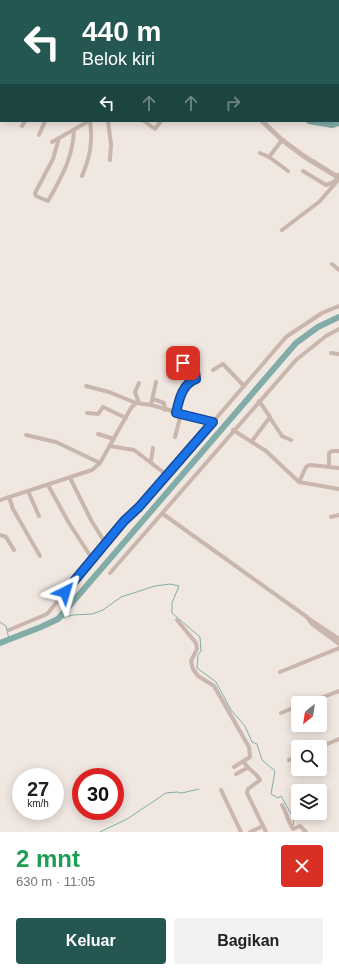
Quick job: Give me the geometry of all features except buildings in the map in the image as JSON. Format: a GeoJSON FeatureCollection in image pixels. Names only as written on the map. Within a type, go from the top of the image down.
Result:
{"type":"FeatureCollection","features":[{"type":"Feature","properties":{"kind":"street"},"geometry":{"type":"LineString","coordinates":[[22,126],[24,122]]}},
{"type":"Feature","properties":{"kind":"street"},"geometry":{"type":"LineString","coordinates":[[39,135],[45,122]]}},
{"type":"Feature","properties":{"kind":"street"},"geometry":{"type":"LineString","coordinates":[[52,142],[88,122]]}},
{"type":"Feature","properties":{"kind":"street"},"geometry":{"type":"LineString","coordinates":[[82,176],[91,153],[92,134],[90,122]]}},
{"type":"Feature","properties":{"kind":"street"},"geometry":{"type":"LineString","coordinates":[[108,122],[111,144],[110,160]]}},
{"type":"Feature","properties":{"kind":"street"},"geometry":{"type":"LineString","coordinates":[[145,122],[155,129],[160,122]]}},
{"type":"Feature","properties":{"kind":"street"},"geometry":{"type":"LineString","coordinates":[[263,122],[282,140],[305,157],[339,177]]}},
{"type":"Feature","properties":{"kind":"street"},"geometry":{"type":"LineString","coordinates":[[59,138],[53,159],[35,193],[36,196],[46,201],[49,200],[69,161],[73,148],[74,130]]}},
{"type":"Feature","properties":{"kind":"street"},"geometry":{"type":"LineString","coordinates":[[269,157],[282,140]]}},
{"type":"Feature","properties":{"kind":"street"},"geometry":{"type":"LineString","coordinates":[[260,153],[269,157],[288,170]]}},
{"type":"Feature","properties":{"kind":"street"},"geometry":{"type":"LineString","coordinates":[[303,171],[326,184],[332,183],[339,177]]}},
{"type":"Feature","properties":{"kind":"street"},"geometry":{"type":"LineString","coordinates":[[282,230],[319,202],[339,177]]}},
{"type":"Feature","properties":{"kind":"street"},"geometry":{"type":"LineString","coordinates":[[332,264],[339,270]]}},
{"type":"Feature","properties":{"kind":"street"},"geometry":{"type":"LineString","coordinates":[[9,630],[47,614],[124,521],[139,507],[286,337],[322,313],[339,306]]}},
{"type":"Feature","properties":{"kind":"street"},"geometry":{"type":"LineString","coordinates":[[110,573],[163,514],[233,430],[296,360],[326,336],[339,329]]}},
{"type":"Feature","properties":{"kind":"street"},"geometry":{"type":"LineString","coordinates":[[331,353],[339,354]]}},
{"type":"Feature","properties":{"kind":"street"},"geometry":{"type":"LineString","coordinates":[[175,437],[178,414],[184,389],[190,381],[196,379],[196,373],[185,364],[180,364]]}},
{"type":"Feature","properties":{"kind":"street"},"geometry":{"type":"LineString","coordinates":[[213,370],[223,364],[244,386]]}},
{"type":"Feature","properties":{"kind":"street"},"geometry":{"type":"LineString","coordinates":[[151,405],[156,382]]}},
{"type":"Feature","properties":{"kind":"street"},"geometry":{"type":"LineString","coordinates":[[138,403],[135,392],[139,383]]}},
{"type":"Feature","properties":{"kind":"street"},"geometry":{"type":"LineString","coordinates":[[86,386],[109,392],[138,403],[151,405],[178,414],[213,422]]}},
{"type":"Feature","properties":{"kind":"street"},"geometry":{"type":"LineString","coordinates":[[153,399],[164,403],[165,410]]}},
{"type":"Feature","properties":{"kind":"street"},"geometry":{"type":"LineString","coordinates":[[259,401],[282,436],[291,440]]}},
{"type":"Feature","properties":{"kind":"street"},"geometry":{"type":"LineString","coordinates":[[0,500],[88,472],[100,463],[133,405],[138,403]]}},
{"type":"Feature","properties":{"kind":"street"},"geometry":{"type":"LineString","coordinates":[[86,412],[98,414],[103,407],[126,418]]}},
{"type":"Feature","properties":{"kind":"street"},"geometry":{"type":"LineString","coordinates":[[252,441],[270,418]]}},
{"type":"Feature","properties":{"kind":"street"},"geometry":{"type":"LineString","coordinates":[[233,430],[252,441],[299,482],[339,489]]}},
{"type":"Feature","properties":{"kind":"street"},"geometry":{"type":"LineString","coordinates":[[98,434],[114,439]]}},
{"type":"Feature","properties":{"kind":"street"},"geometry":{"type":"LineString","coordinates":[[26,435],[56,442],[100,463]]}},
{"type":"Feature","properties":{"kind":"street"},"geometry":{"type":"LineString","coordinates":[[110,446],[134,450],[151,461],[167,475]]}},
{"type":"Feature","properties":{"kind":"street"},"geometry":{"type":"LineString","coordinates":[[151,461],[153,448]]}},
{"type":"Feature","properties":{"kind":"street"},"geometry":{"type":"LineString","coordinates":[[329,466],[329,453],[332,451],[339,452]]}},
{"type":"Feature","properties":{"kind":"street"},"geometry":{"type":"LineString","coordinates":[[299,482],[306,467],[310,465],[339,468]]}},
{"type":"Feature","properties":{"kind":"street"},"geometry":{"type":"LineString","coordinates":[[70,478],[91,520],[104,541],[107,542]]}},
{"type":"Feature","properties":{"kind":"street"},"geometry":{"type":"LineString","coordinates":[[48,485],[69,523],[93,560]]}},
{"type":"Feature","properties":{"kind":"street"},"geometry":{"type":"LineString","coordinates":[[28,491],[39,516]]}},
{"type":"Feature","properties":{"kind":"street"},"geometry":{"type":"LineString","coordinates":[[9,497],[13,509],[40,556]]}},
{"type":"Feature","properties":{"kind":"street"},"geometry":{"type":"LineString","coordinates":[[163,514],[307,618],[339,639]]}},
{"type":"Feature","properties":{"kind":"street"},"geometry":{"type":"LineString","coordinates":[[331,517],[339,514]]}},
{"type":"Feature","properties":{"kind":"street"},"geometry":{"type":"LineString","coordinates":[[0,535],[5,536],[14,550]]}},
{"type":"Feature","properties":{"kind":"street"},"geometry":{"type":"LineString","coordinates":[[307,618],[312,624],[339,644]]}},
{"type":"Feature","properties":{"kind":"street"},"geometry":{"type":"LineString","coordinates":[[177,620],[196,643],[197,649],[191,661],[193,669],[198,676],[214,686],[249,747],[250,756],[244,762],[234,767]]}},
{"type":"Feature","properties":{"kind":"street"},"geometry":{"type":"LineString","coordinates":[[280,672],[339,648]]}},
{"type":"Feature","properties":{"kind":"street"},"geometry":{"type":"LineString","coordinates":[[326,696],[339,691]]}},
{"type":"Feature","properties":{"kind":"street"},"geometry":{"type":"LineString","coordinates":[[281,713],[291,709]]}},
{"type":"Feature","properties":{"kind":"street"},"geometry":{"type":"LineString","coordinates":[[327,744],[339,739]]}},
{"type":"Feature","properties":{"kind":"street"},"geometry":{"type":"LineString","coordinates":[[244,762],[247,768],[256,773],[260,780],[248,789],[247,792],[266,832]]}},
{"type":"Feature","properties":{"kind":"street"},"geometry":{"type":"LineString","coordinates":[[236,774],[247,768]]}},
{"type":"Feature","properties":{"kind":"street"},"geometry":{"type":"LineString","coordinates":[[221,790],[241,832]]}},
{"type":"Feature","properties":{"kind":"street"},"geometry":{"type":"LineString","coordinates":[[282,805],[289,818],[292,828]]}},
{"type":"Feature","properties":{"kind":"street"},"geometry":{"type":"LineString","coordinates":[[250,832],[263,826]]}},
{"type":"Feature","properties":{"kind":"street"},"geometry":{"type":"LineString","coordinates":[[289,832],[292,828],[298,826],[303,828],[306,832]]}},
{"type":"Feature","properties":{"kind":"waterway"},"geometry":{"type":"LineString","coordinates":[[315,122],[332,125],[339,123]]}},
{"type":"Feature","properties":{"kind":"waterway"},"geometry":{"type":"LineString","coordinates":[[0,643],[58,619],[296,343],[318,327],[339,317]]}},
{"type":"Feature","properties":{"kind":"waterway"},"geometry":{"type":"LineString","coordinates":[[58,619],[73,615],[92,614],[103,610],[121,597],[155,586],[170,584],[179,586],[172,603],[172,613],[200,637],[201,651],[198,655],[197,668],[216,682],[231,710],[245,726],[252,742],[257,744],[262,760],[275,771],[271,794],[278,798],[281,796],[294,819],[293,825]]}},
{"type":"Feature","properties":{"kind":"waterway"},"geometry":{"type":"LineString","coordinates":[[0,622],[6,626],[9,639]]}},
{"type":"Feature","properties":{"kind":"waterway"},"geometry":{"type":"LineString","coordinates":[[100,832],[127,819],[166,793],[182,793],[199,789]]}},
{"type":"Feature","properties":{"kind":"route"},"geometry":{"type":"LineString","coordinates":[[65,592],[124,521],[139,507],[213,422],[176,413],[184,389],[190,381],[196,379],[195,371],[183,363]]}}]}
